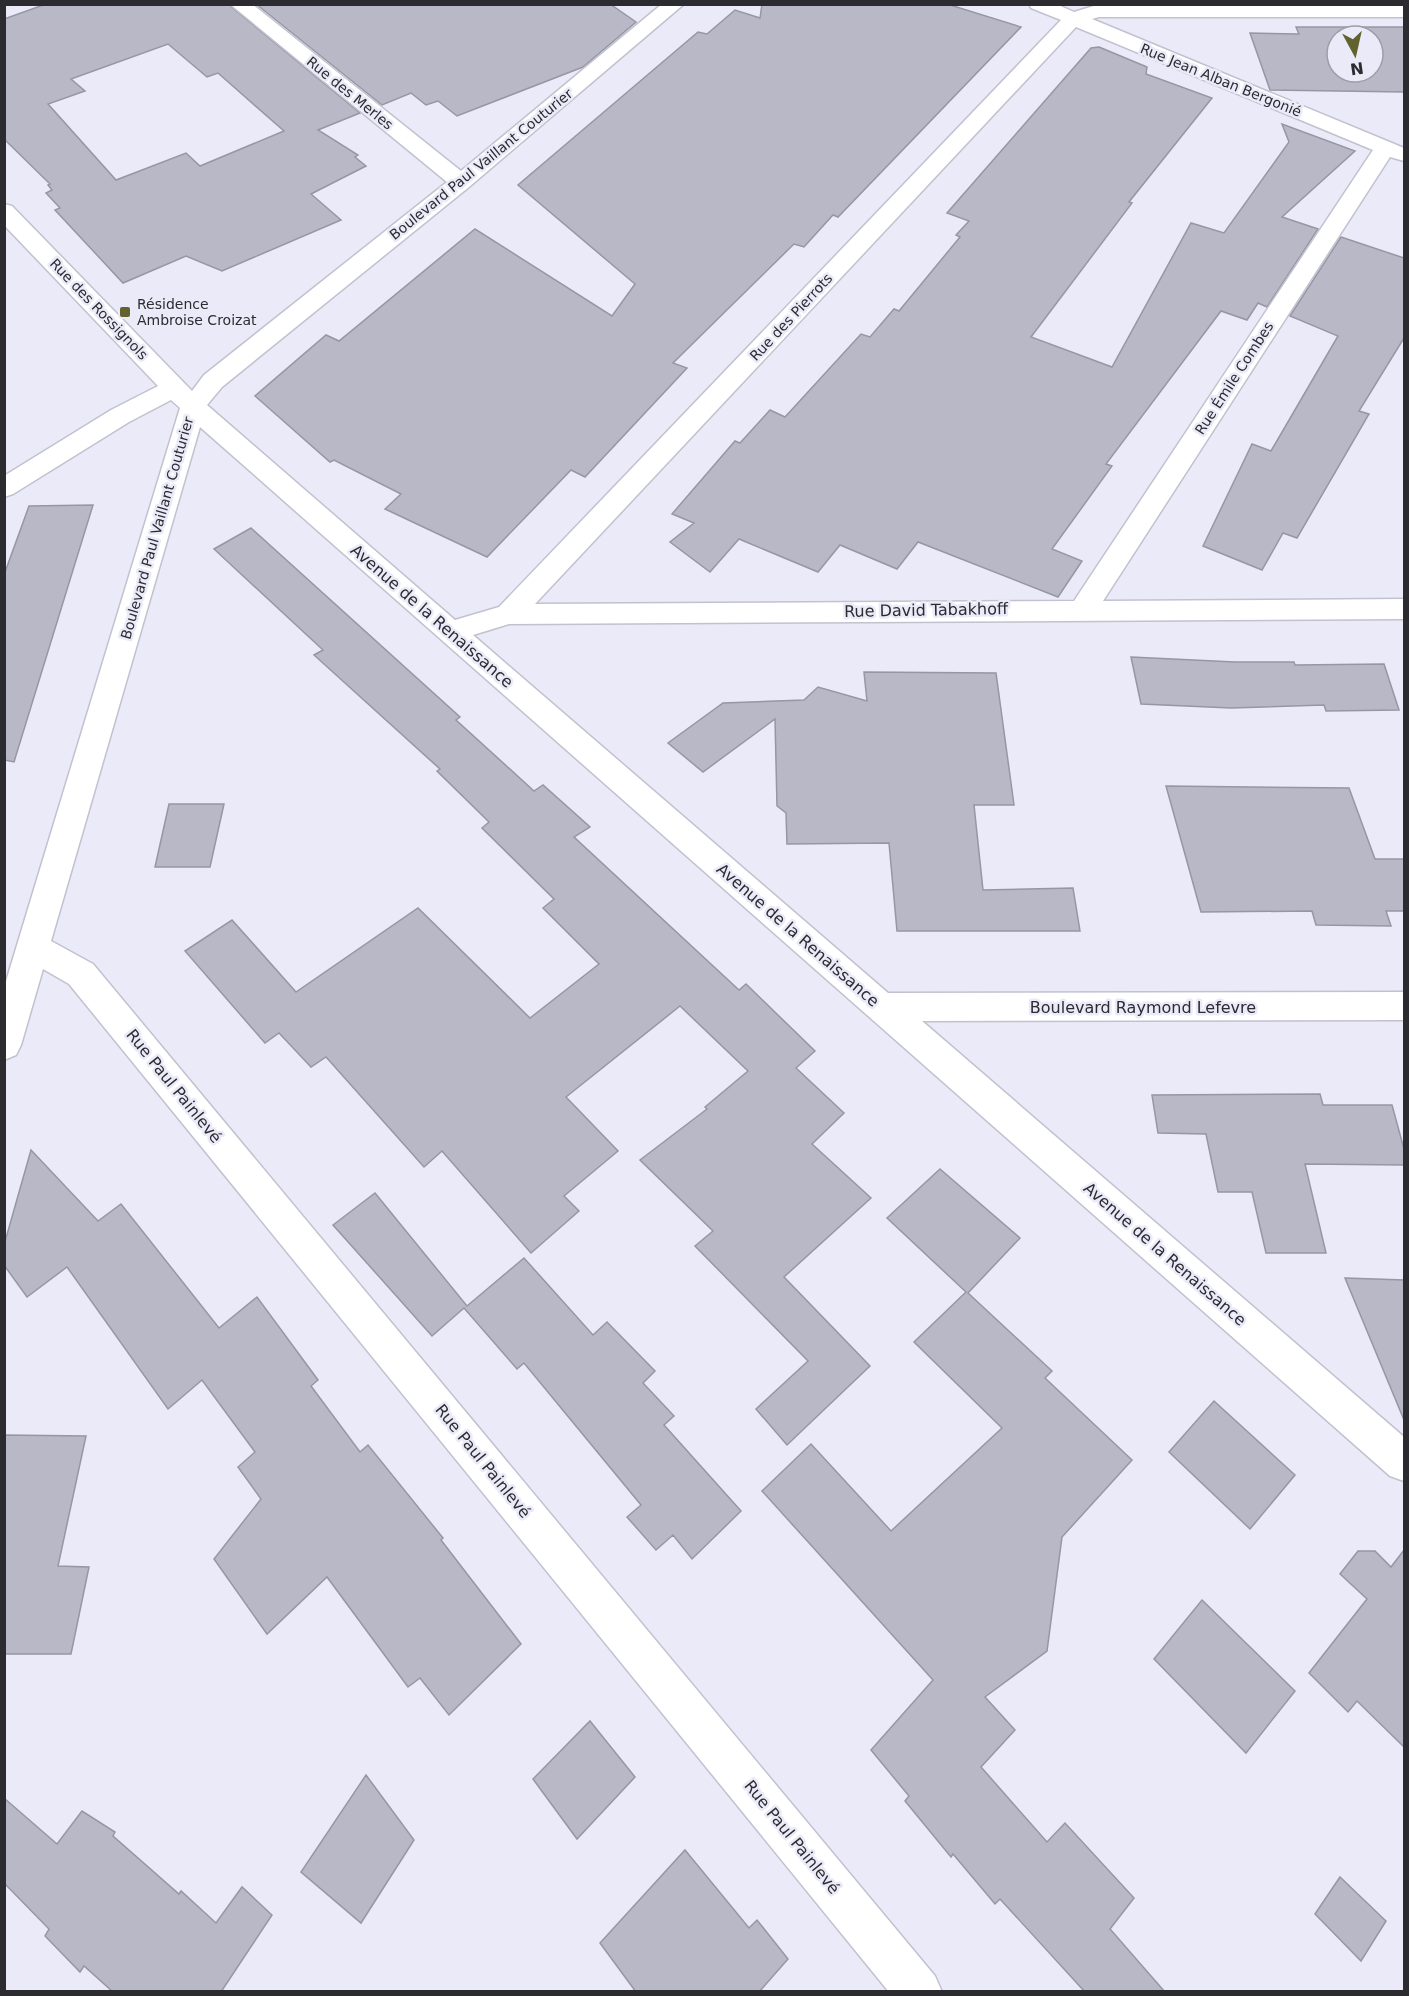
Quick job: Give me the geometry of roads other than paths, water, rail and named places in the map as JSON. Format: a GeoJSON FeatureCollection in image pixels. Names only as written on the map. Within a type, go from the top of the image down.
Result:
{"type":"FeatureCollection","features":[{"type":"Feature","properties":{"kind":"street","name":"Rue des Merles"},"geometry":{"type":"LineString","coordinates":[[239,4],[461,182]]}},
{"type":"Feature","properties":{"kind":"street","name":"Rue Jean Alban Bergonié"},"geometry":{"type":"LineString","coordinates":[[1038,4],[1395,151]]}},
{"type":"Feature","properties":{"kind":"street","name":"Boulevard Paul Vaillant Couturier"},"geometry":{"type":"LineString","coordinates":[[4,1045],[184,397],[213,381],[461,182],[673,5]]}},
{"type":"Feature","properties":{"kind":"street"},"geometry":{"type":"LineString","coordinates":[[1073,19],[1097,11],[1404,11]]}},
{"type":"Feature","properties":{"kind":"street","name":"Rue des Pierrots"},"geometry":{"type":"LineString","coordinates":[[509,614],[1073,19]]}},
{"type":"Feature","properties":{"kind":"street","name":"Rue Émile Combes"},"geometry":{"type":"LineString","coordinates":[[1083,609],[1395,151]]}},
{"type":"Feature","properties":{"kind":"street","name":"Rue des Rossignols"},"geometry":{"type":"LineString","coordinates":[[4,211],[184,397]]}},
{"type":"Feature","properties":{"kind":"street"},"geometry":{"type":"LineString","coordinates":[[4,488],[120,416],[184,397]]}},
{"type":"Feature","properties":{"kind":"street","name":"Avenue de la Renaissance"},"geometry":{"type":"LineString","coordinates":[[184,397],[450,632],[1404,1462]]}},
{"type":"Feature","properties":{"kind":"street","name":"Rue David Tabakhoff"},"geometry":{"type":"LineString","coordinates":[[450,632],[509,614],[1404,609]]}},
{"type":"Feature","properties":{"kind":"street","name":"Rue Paul Painlevé"},"geometry":{"type":"LineString","coordinates":[[33,947],[81,974],[919,1992]]}},
{"type":"Feature","properties":{"kind":"street","name":"Boulevard Raymond Lefevre"},"geometry":{"type":"LineString","coordinates":[[881,1007],[1404,1006]]}},
{"type":"Feature","properties":{"kind":"place","name":"Résidence Ambroise Croizat"},"geometry":{"type":"Point","coordinates":[125,312]}}]}
